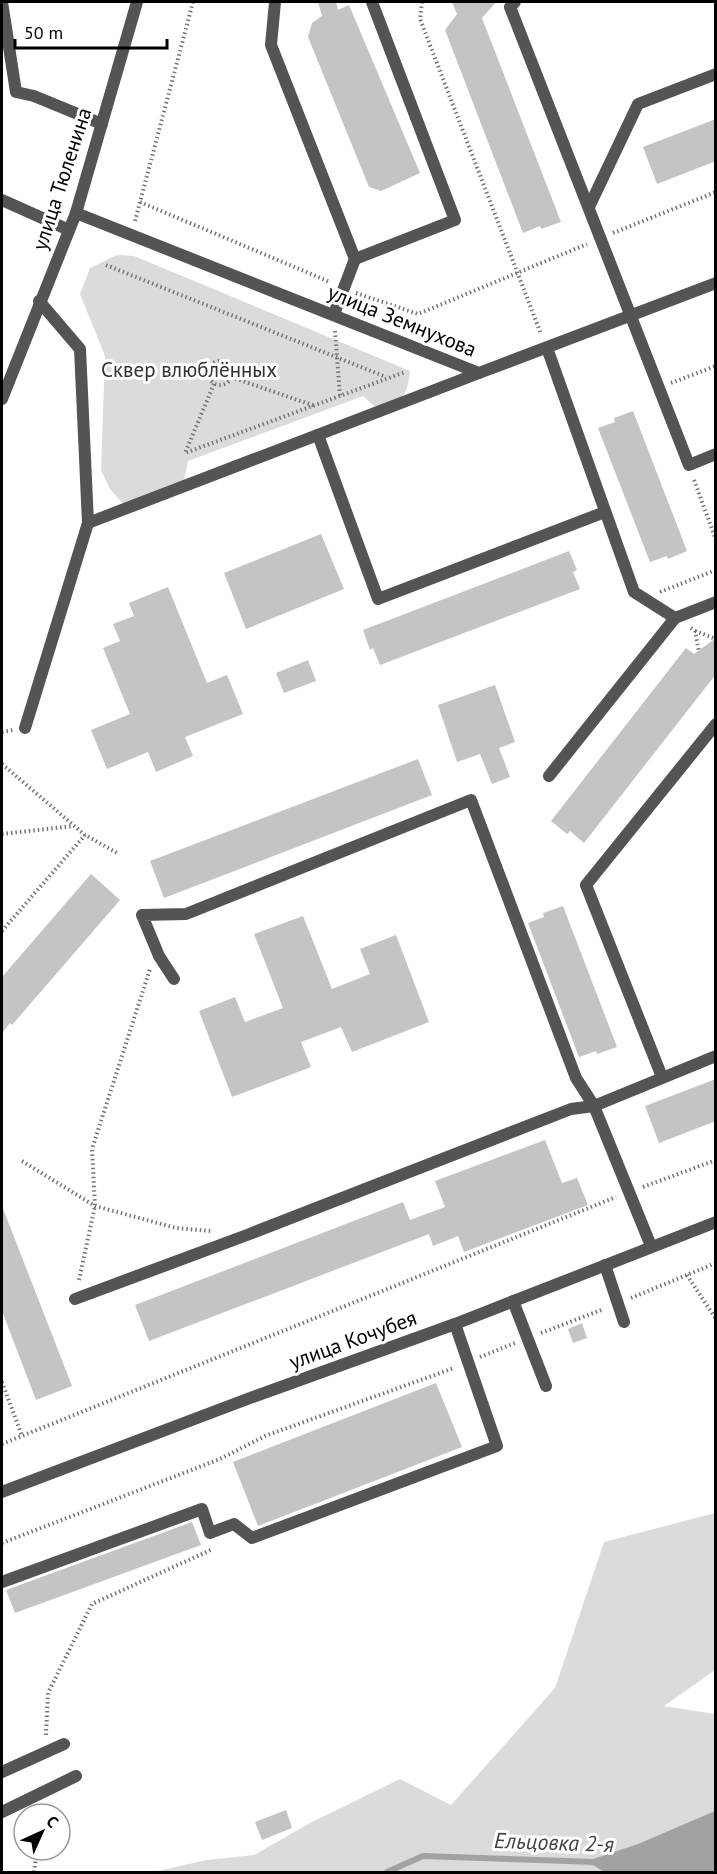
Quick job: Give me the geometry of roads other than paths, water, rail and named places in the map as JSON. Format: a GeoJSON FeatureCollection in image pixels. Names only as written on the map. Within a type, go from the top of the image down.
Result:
{"type":"FeatureCollection","features":[{"type":"Feature","properties":{"kind":"street"},"geometry":{"type":"LineString","coordinates":[[2,2],[16,92],[34,96],[102,124]]}},
{"type":"Feature","properties":{"kind":"street","name":"улица Тюленина"},"geometry":{"type":"LineString","coordinates":[[2,399],[39,301],[76,213],[138,2]]}},
{"type":"Feature","properties":{"kind":"street"},"geometry":{"type":"LineString","coordinates":[[275,2],[271,45],[355,259],[334,314]]}},
{"type":"Feature","properties":{"kind":"street"},"geometry":{"type":"LineString","coordinates":[[355,259],[455,220],[372,2]]}},
{"type":"Feature","properties":{"kind":"street"},"geometry":{"type":"LineString","coordinates":[[515,2],[510,7],[689,465],[716,454]]}},
{"type":"Feature","properties":{"kind":"street"},"geometry":{"type":"LineString","coordinates":[[589,207],[638,104],[716,74]]}},
{"type":"Feature","properties":{"kind":"street"},"geometry":{"type":"LineString","coordinates":[[2,200],[69,230]]}},
{"type":"Feature","properties":{"kind":"street","name":"улица Земнухова"},"geometry":{"type":"LineString","coordinates":[[76,213],[479,373],[716,283]]}},
{"type":"Feature","properties":{"kind":"street"},"geometry":{"type":"LineString","coordinates":[[25,728],[88,523],[80,349],[39,301]]}},
{"type":"Feature","properties":{"kind":"street"},"geometry":{"type":"LineString","coordinates":[[547,348],[634,591],[675,618]]}},
{"type":"Feature","properties":{"kind":"street"},"geometry":{"type":"LineString","coordinates":[[88,523],[479,373]]}},
{"type":"Feature","properties":{"kind":"street"},"geometry":{"type":"LineString","coordinates":[[318,435],[378,599],[605,512]]}},
{"type":"Feature","properties":{"kind":"street"},"geometry":{"type":"LineString","coordinates":[[549,776],[675,618],[716,602]]}},
{"type":"Feature","properties":{"kind":"street"},"geometry":{"type":"LineString","coordinates":[[662,1077],[586,885],[716,724]]}},
{"type":"Feature","properties":{"kind":"street"},"geometry":{"type":"LineString","coordinates":[[174,979],[159,956],[142,915],[186,914],[471,800],[495,875],[576,1078],[594,1106],[651,1246]]}},
{"type":"Feature","properties":{"kind":"street"},"geometry":{"type":"LineString","coordinates":[[75,1299],[572,1109],[594,1106],[716,1056]]}},
{"type":"Feature","properties":{"kind":"street","name":"улица Кочубея"},"geometry":{"type":"LineString","coordinates":[[2,1492],[455,1324],[716,1222]]}},
{"type":"Feature","properties":{"kind":"street"},"geometry":{"type":"LineString","coordinates":[[605,1265],[624,1322]]}},
{"type":"Feature","properties":{"kind":"street"},"geometry":{"type":"LineString","coordinates":[[513,1301],[546,1386]]}},
{"type":"Feature","properties":{"kind":"street"},"geometry":{"type":"LineString","coordinates":[[2,1582],[202,1509],[210,1533],[234,1524],[252,1538],[497,1446],[455,1324]]}},
{"type":"Feature","properties":{"kind":"street"},"geometry":{"type":"LineString","coordinates":[[2,1772],[64,1744]]}},
{"type":"Feature","properties":{"kind":"street"},"geometry":{"type":"LineString","coordinates":[[2,1812],[76,1776]]}},
{"type":"Feature","properties":{"kind":"waterway","name":"Ельцовка 2-я"},"geometry":{"type":"LineString","coordinates":[[387,1872],[423,1856],[594,1862]]}},
{"type":"Feature","properties":{"kind":"park label","name":"Сквер влюблённых"},"geometry":{"type":"Point","coordinates":[189,370]}}]}
